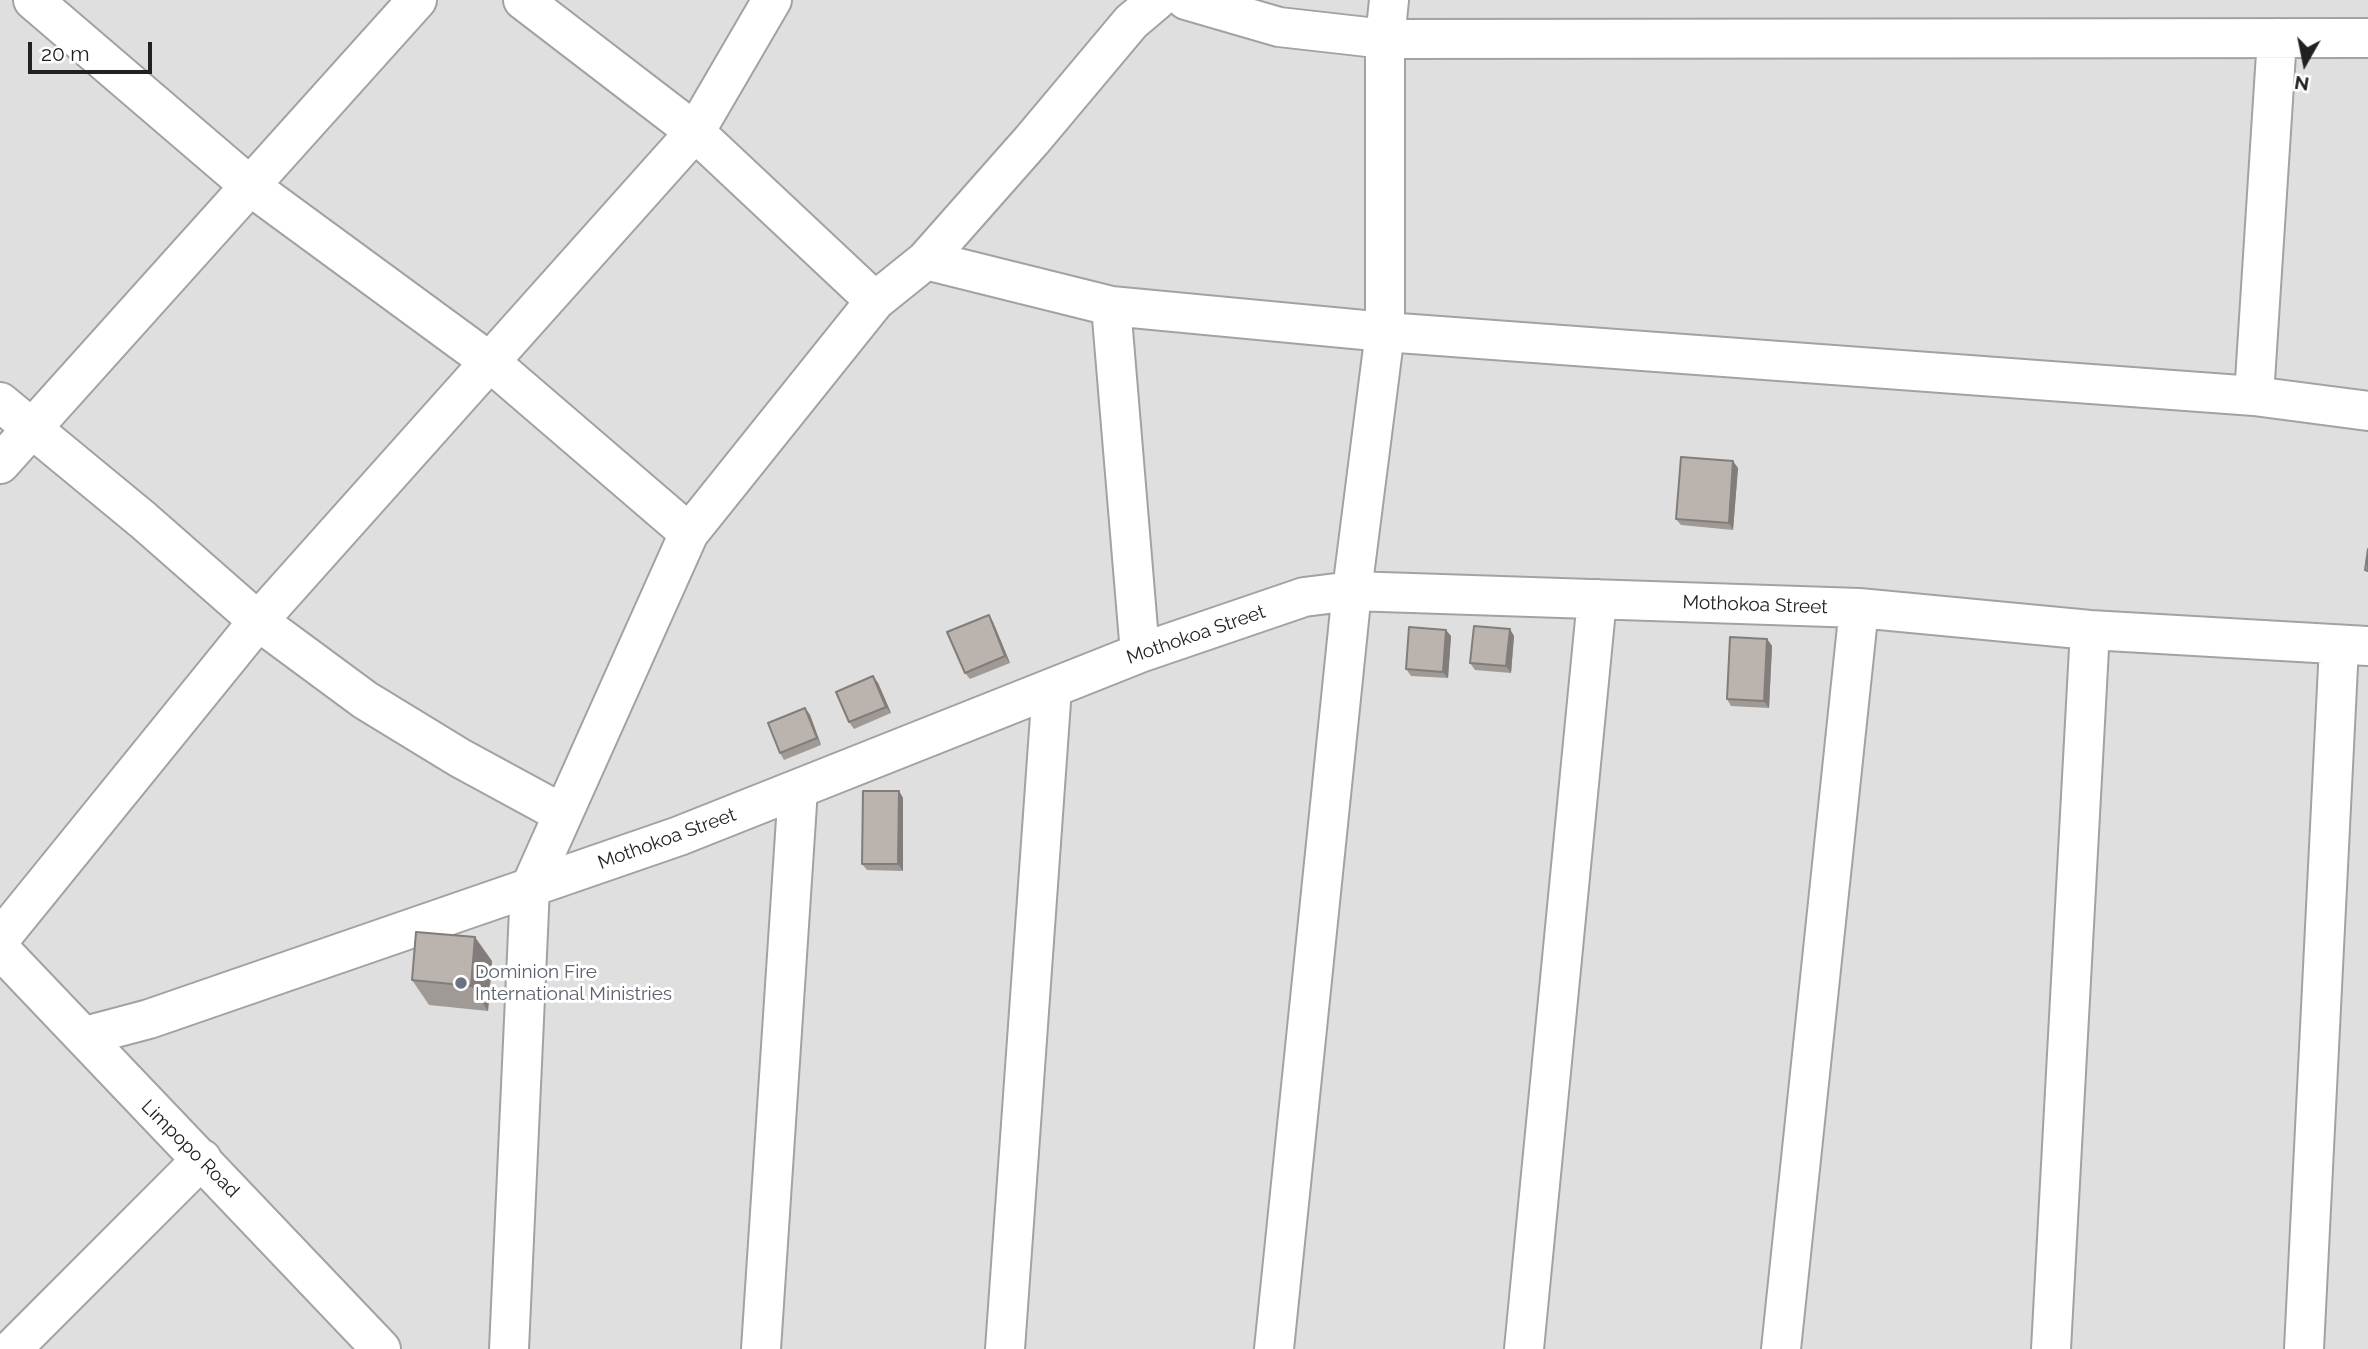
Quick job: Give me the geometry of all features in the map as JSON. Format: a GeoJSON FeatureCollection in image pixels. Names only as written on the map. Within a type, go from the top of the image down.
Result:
{"type":"FeatureCollection","features":[{"type":"Feature","properties":{"kind":"street"},"geometry":{"type":"LineString","coordinates":[[33,0],[250,186],[489,362],[689,533]]}},
{"type":"Feature","properties":{"kind":"street"},"geometry":{"type":"LineString","coordinates":[[0,464],[417,0]]}},
{"type":"Feature","properties":{"kind":"street"},"geometry":{"type":"LineString","coordinates":[[523,0],[695,132],[875,301]]}},
{"type":"Feature","properties":{"kind":"street"},"geometry":{"type":"LineString","coordinates":[[0,939],[258,621],[695,132],[772,0]]}},
{"type":"Feature","properties":{"kind":"street"},"geometry":{"type":"LineString","coordinates":[[509,1349],[530,888],[689,533],[875,301],[926,260],[1032,140],[1130,22],[1157,0]]}},
{"type":"Feature","properties":{"kind":"street"},"geometry":{"type":"LineString","coordinates":[[1186,0],[1279,27],[1385,39],[2368,38]]}},
{"type":"Feature","properties":{"kind":"street"},"geometry":{"type":"LineString","coordinates":[[1274,1349],[1352,591],[1385,332],[1385,39],[1389,0]]}},
{"type":"Feature","properties":{"kind":"street"},"geometry":{"type":"LineString","coordinates":[[2254,396],[2277,38]]}},
{"type":"Feature","properties":{"kind":"street"},"geometry":{"type":"LineString","coordinates":[[926,260],[1111,306],[1385,332],[2254,396],[2368,411]]}},
{"type":"Feature","properties":{"kind":"street"},"geometry":{"type":"LineString","coordinates":[[1111,306],[1140,653]]}},
{"type":"Feature","properties":{"kind":"street"},"geometry":{"type":"LineString","coordinates":[[0,402],[143,520],[258,621],[365,700],[460,758],[563,814]]}},
{"type":"Feature","properties":{"kind":"street","name":"Mothokoa Street"},"geometry":{"type":"LineString","coordinates":[[85,1036],[162,1014],[679,836],[1140,653],[1304,597],[1352,591],[1859,608],[2090,630],[2353,646]]}},
{"type":"Feature","properties":{"kind":"street"},"geometry":{"type":"LineString","coordinates":[[1524,1349],[1597,599]]}},
{"type":"Feature","properties":{"kind":"street"},"geometry":{"type":"LineString","coordinates":[[1781,1349],[1859,608]]}},
{"type":"Feature","properties":{"kind":"street"},"geometry":{"type":"LineString","coordinates":[[2051,1349],[2090,630]]}},
{"type":"Feature","properties":{"kind":"street"},"geometry":{"type":"LineString","coordinates":[[2304,1349],[2353,646]]}},
{"type":"Feature","properties":{"kind":"street"},"geometry":{"type":"LineString","coordinates":[[1005,1349],[1052,688]]}},
{"type":"Feature","properties":{"kind":"street"},"geometry":{"type":"LineString","coordinates":[[761,1349],[798,789]]}},
{"type":"Feature","properties":{"kind":"street","name":"Limpopo Road"},"geometry":{"type":"LineString","coordinates":[[0,949],[381,1349]]}},
{"type":"Feature","properties":{"kind":"street"},"geometry":{"type":"LineString","coordinates":[[12,1349],[202,1159]]}},
{"type":"Feature","properties":{"kind":"shaded area"},"geometry":{"type":"Polygon","coordinates":[[[0,0],[2368,0],[2368,1349],[0,1349],[0,0]]]}},
{"type":"Feature","properties":{"kind":"building"},"geometry":{"type":"Polygon","coordinates":[[[1681,457],[1733,461],[1729,523],[1676,519],[1681,457]]]}},
{"type":"Feature","properties":{"kind":"building"},"geometry":{"type":"Polygon","coordinates":[[[2368,549],[2368,571],[2365,570],[2368,549]]]}},
{"type":"Feature","properties":{"kind":"building"},"geometry":{"type":"Polygon","coordinates":[[[989,615],[1005,656],[965,673],[947,632],[989,615]]]}},
{"type":"Feature","properties":{"kind":"building"},"geometry":{"type":"Polygon","coordinates":[[[1474,626],[1510,629],[1506,666],[1470,663],[1474,626]]]}},
{"type":"Feature","properties":{"kind":"building"},"geometry":{"type":"Polygon","coordinates":[[[1409,627],[1446,630],[1443,672],[1406,669],[1409,627]]]}},
{"type":"Feature","properties":{"kind":"building"},"geometry":{"type":"Polygon","coordinates":[[[1730,637],[1767,639],[1764,701],[1727,699],[1730,637]]]}},
{"type":"Feature","properties":{"kind":"building"},"geometry":{"type":"Polygon","coordinates":[[[873,676],[886,707],[849,722],[836,692],[873,676]]]}},
{"type":"Feature","properties":{"kind":"building"},"geometry":{"type":"Polygon","coordinates":[[[805,708],[817,738],[780,753],[768,723],[805,708]]]}},
{"type":"Feature","properties":{"kind":"building"},"geometry":{"type":"Polygon","coordinates":[[[863,791],[899,791],[898,864],[862,864],[863,791]]]}},
{"type":"Feature","properties":{"kind":"building"},"geometry":{"type":"Polygon","coordinates":[[[416,932],[475,937],[471,986],[412,980],[416,932]]]}},
{"type":"Feature","properties":{"kind":"place","name":"Dominion Fire International Ministries"},"geometry":{"type":"Point","coordinates":[461,983]}}]}
